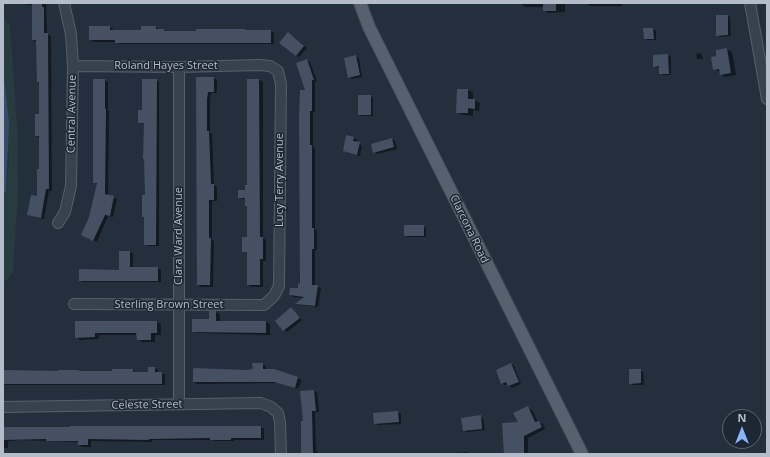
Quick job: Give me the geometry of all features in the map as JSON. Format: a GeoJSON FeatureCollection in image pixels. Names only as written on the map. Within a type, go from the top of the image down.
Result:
{"type":"FeatureCollection","features":[{"type":"Feature","properties":{"kind":"main road","name":"Clarcona Road"},"geometry":{"type":"LineString","coordinates":[[360,3],[369,27],[582,454]]}},
{"type":"Feature","properties":{"kind":"street","name":"Central Avenue"},"geometry":{"type":"LineString","coordinates":[[58,223],[64,212],[71,186],[73,66],[71,34],[64,3]]}},
{"type":"Feature","properties":{"kind":"street"},"geometry":{"type":"LineString","coordinates":[[750,3],[767,99]]}},
{"type":"Feature","properties":{"kind":"street","name":"Roland Hayes Street"},"geometry":{"type":"LineString","coordinates":[[73,66],[179,67],[259,64]]}},
{"type":"Feature","properties":{"kind":"street","name":"Lucy Terry Avenue"},"geometry":{"type":"LineString","coordinates":[[259,64],[270,66],[278,71],[280,84],[280,286],[274,296],[264,305]]}},
{"type":"Feature","properties":{"kind":"street","name":"Clara Ward Avenue"},"geometry":{"type":"LineString","coordinates":[[179,67],[179,404]]}},
{"type":"Feature","properties":{"kind":"street","name":"Sterling Brown Street"},"geometry":{"type":"LineString","coordinates":[[74,304],[264,305]]}},
{"type":"Feature","properties":{"kind":"street","name":"Celeste Street"},"geometry":{"type":"LineString","coordinates":[[3,407],[261,403],[271,407],[278,413],[280,422],[280,454]]}},
{"type":"Feature","properties":{"kind":"green space"},"geometry":{"type":"Polygon","coordinates":[[[3,18],[10,26],[17,126],[18,191],[13,272],[3,284],[3,193],[6,191],[9,160],[3,68],[3,18]]]}},
{"type":"Feature","properties":{"kind":"water"},"geometry":{"type":"Polygon","coordinates":[[[3,68],[9,123],[6,191],[3,193],[3,68]]]}},
{"type":"Feature","properties":{"kind":"building"},"geometry":{"type":"Polygon","coordinates":[[[32,3],[42,3],[42,7],[44,7],[44,33],[48,33],[49,189],[46,189],[41,218],[27,215],[31,195],[37,196],[37,169],[39,169],[39,136],[35,136],[35,114],[39,114],[39,82],[37,82],[36,40],[32,40],[32,3]]]}},
{"type":"Feature","properties":{"kind":"building"},"geometry":{"type":"Polygon","coordinates":[[[543,3],[556,3],[556,11],[543,11],[543,3]]]}},
{"type":"Feature","properties":{"kind":"building"},"geometry":{"type":"Polygon","coordinates":[[[716,15],[728,15],[728,35],[716,36],[716,15]]]}},
{"type":"Feature","properties":{"kind":"building"},"geometry":{"type":"Polygon","coordinates":[[[89,26],[110,26],[110,30],[141,30],[141,26],[156,26],[156,29],[164,29],[164,31],[196,31],[196,29],[271,30],[271,43],[115,43],[115,40],[89,40],[89,26]]]}},
{"type":"Feature","properties":{"kind":"building"},"geometry":{"type":"Polygon","coordinates":[[[643,28],[653,28],[654,39],[644,39],[643,28]]]}},
{"type":"Feature","properties":{"kind":"building"},"geometry":{"type":"Polygon","coordinates":[[[288,32],[304,46],[296,56],[279,43],[288,32]]]}},
{"type":"Feature","properties":{"kind":"building"},"geometry":{"type":"Polygon","coordinates":[[[727,48],[731,73],[720,75],[719,69],[713,70],[711,57],[716,56],[716,50],[727,48]]]}},
{"type":"Feature","properties":{"kind":"building"},"geometry":{"type":"Polygon","coordinates":[[[668,54],[669,74],[659,74],[659,66],[653,67],[653,55],[668,54]]]}},
{"type":"Feature","properties":{"kind":"building"},"geometry":{"type":"Polygon","coordinates":[[[356,55],[360,75],[348,78],[344,58],[356,55]]]}},
{"type":"Feature","properties":{"kind":"building"},"geometry":{"type":"Polygon","coordinates":[[[307,59],[314,80],[312,80],[312,111],[310,111],[310,145],[312,145],[312,228],[314,228],[314,249],[312,249],[312,285],[318,285],[315,306],[295,304],[304,297],[289,295],[290,288],[298,288],[298,283],[300,284],[299,116],[300,90],[305,90],[296,63],[307,59]]]}},
{"type":"Feature","properties":{"kind":"building"},"geometry":{"type":"Polygon","coordinates":[[[196,77],[214,77],[214,92],[208,92],[207,99],[207,131],[209,131],[211,184],[214,184],[214,200],[209,200],[209,238],[211,238],[210,285],[197,285],[196,77]]]}},
{"type":"Feature","properties":{"kind":"building"},"geometry":{"type":"Polygon","coordinates":[[[93,79],[105,79],[105,194],[114,196],[110,216],[105,215],[93,241],[81,235],[89,217],[97,183],[93,183],[93,79]]]}},
{"type":"Feature","properties":{"kind":"building"},"geometry":{"type":"Polygon","coordinates":[[[142,79],[157,79],[156,245],[144,245],[142,195],[145,195],[143,159],[144,123],[138,123],[138,110],[142,110],[142,79]]]}},
{"type":"Feature","properties":{"kind":"building"},"geometry":{"type":"Polygon","coordinates":[[[247,79],[259,79],[260,237],[263,237],[263,259],[260,259],[260,285],[247,285],[247,252],[242,252],[242,237],[247,237],[247,206],[245,206],[245,198],[238,198],[238,190],[245,190],[245,185],[247,185],[247,79]]]}},
{"type":"Feature","properties":{"kind":"building"},"geometry":{"type":"Polygon","coordinates":[[[457,89],[468,89],[468,99],[475,99],[475,109],[468,108],[468,113],[456,113],[457,89]]]}},
{"type":"Feature","properties":{"kind":"building"},"geometry":{"type":"Polygon","coordinates":[[[358,95],[371,95],[371,115],[358,115],[358,95]]]}},
{"type":"Feature","properties":{"kind":"building"},"geometry":{"type":"Polygon","coordinates":[[[346,135],[354,137],[353,141],[360,142],[357,155],[343,151],[346,135]]]}},
{"type":"Feature","properties":{"kind":"building"},"geometry":{"type":"Polygon","coordinates":[[[392,138],[394,147],[373,153],[371,144],[392,138]]]}},
{"type":"Feature","properties":{"kind":"building"},"geometry":{"type":"Polygon","coordinates":[[[404,225],[424,225],[424,236],[404,236],[404,225]]]}},
{"type":"Feature","properties":{"kind":"building"},"geometry":{"type":"Polygon","coordinates":[[[119,251],[130,251],[130,267],[158,267],[158,281],[79,281],[79,269],[119,270],[119,251]]]}},
{"type":"Feature","properties":{"kind":"building"},"geometry":{"type":"Polygon","coordinates":[[[291,307],[300,318],[283,331],[275,321],[291,307]]]}},
{"type":"Feature","properties":{"kind":"building"},"geometry":{"type":"Polygon","coordinates":[[[209,311],[216,311],[216,321],[266,321],[266,333],[192,332],[192,319],[209,319],[209,311]]]}},
{"type":"Feature","properties":{"kind":"building"},"geometry":{"type":"Polygon","coordinates":[[[75,321],[157,321],[157,333],[151,333],[151,340],[137,340],[136,333],[95,333],[95,337],[75,338],[75,321]]]}},
{"type":"Feature","properties":{"kind":"building"},"geometry":{"type":"Polygon","coordinates":[[[252,363],[263,363],[263,369],[274,369],[298,377],[295,388],[274,382],[193,382],[193,368],[246,370],[253,369],[252,363]]]}},
{"type":"Feature","properties":{"kind":"building"},"geometry":{"type":"Polygon","coordinates":[[[511,363],[519,382],[508,386],[506,382],[501,384],[496,370],[511,363]]]}},
{"type":"Feature","properties":{"kind":"building"},"geometry":{"type":"Polygon","coordinates":[[[148,367],[155,367],[155,372],[162,372],[162,384],[3,384],[3,370],[112,371],[112,369],[133,369],[133,372],[148,372],[148,367]]]}},
{"type":"Feature","properties":{"kind":"building"},"geometry":{"type":"Polygon","coordinates":[[[629,369],[641,369],[641,383],[629,384],[629,369]]]}},
{"type":"Feature","properties":{"kind":"building"},"geometry":{"type":"Polygon","coordinates":[[[314,390],[316,411],[312,411],[313,454],[301,454],[301,421],[303,421],[300,391],[314,390]]]}},
{"type":"Feature","properties":{"kind":"building"},"geometry":{"type":"Polygon","coordinates":[[[528,406],[535,422],[539,421],[542,427],[524,436],[524,454],[504,454],[502,423],[518,422],[513,413],[528,406]]]}},
{"type":"Feature","properties":{"kind":"building"},"geometry":{"type":"Polygon","coordinates":[[[398,411],[399,422],[374,424],[373,413],[398,411]]]}},
{"type":"Feature","properties":{"kind":"building"},"geometry":{"type":"Polygon","coordinates":[[[481,415],[482,429],[463,431],[461,418],[481,415]]]}},
{"type":"Feature","properties":{"kind":"building"},"geometry":{"type":"Polygon","coordinates":[[[261,426],[261,438],[231,438],[231,440],[210,440],[210,438],[149,440],[88,439],[88,445],[78,445],[78,441],[46,441],[46,439],[3,440],[3,427],[261,426]]]}}]}
